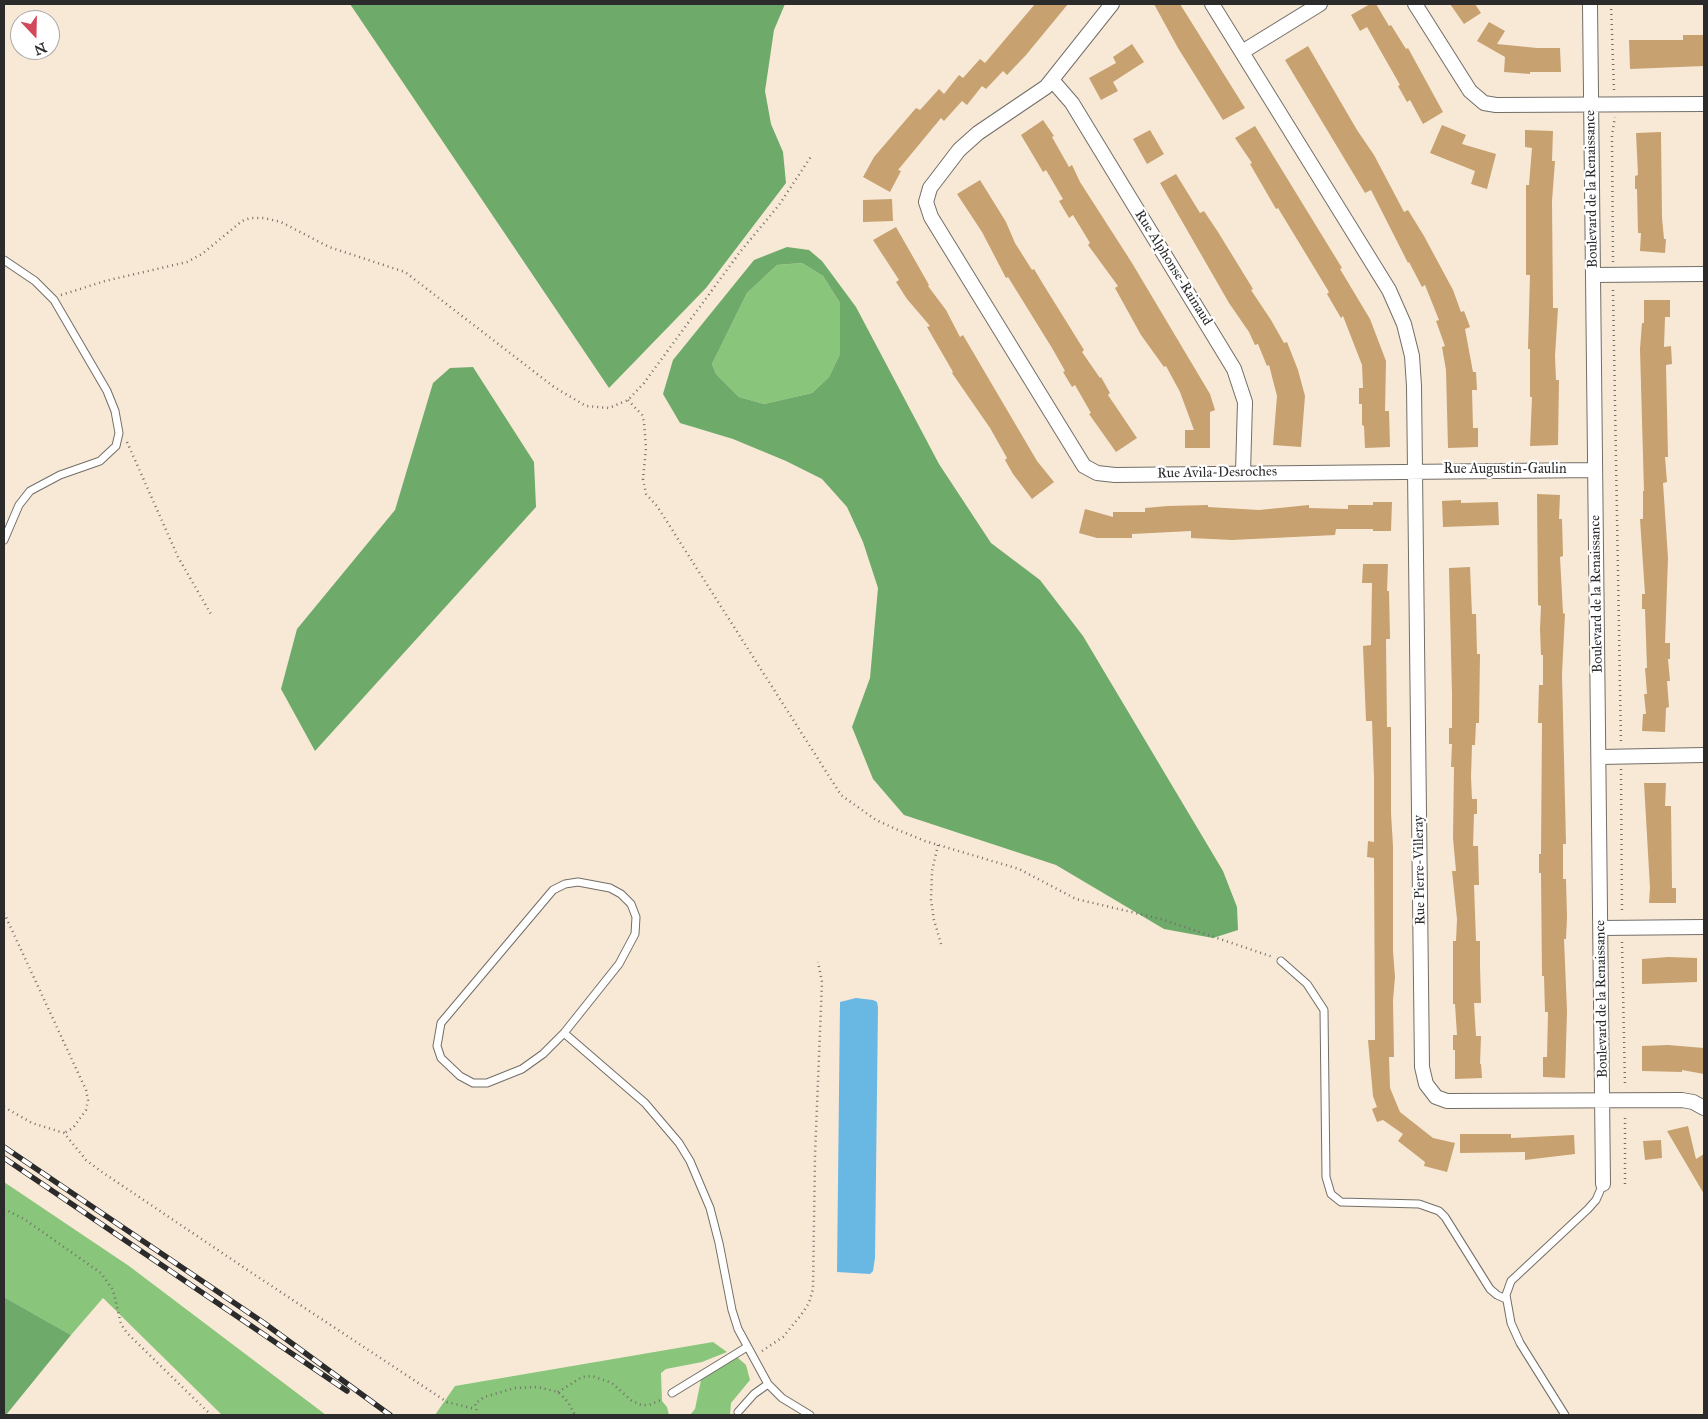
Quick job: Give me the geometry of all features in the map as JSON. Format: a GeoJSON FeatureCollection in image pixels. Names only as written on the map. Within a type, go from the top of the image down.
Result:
{"type":"FeatureCollection","features":[{"type":"Feature","properties":{"kind":"street","name":"Rue Avila-Desroches"},"geometry":{"type":"LineString","coordinates":[[1112,4],[1052,80],[1034,97],[978,133],[954,156],[928,191],[926,205],[931,217],[1084,466],[1102,474],[1415,471]]}},
{"type":"Feature","properties":{"kind":"street"},"geometry":{"type":"LineString","coordinates":[[1212,4],[1385,283],[1400,314],[1413,368],[1415,471]]}},
{"type":"Feature","properties":{"kind":"street"},"geometry":{"type":"LineString","coordinates":[[1242,52],[1320,4]]}},
{"type":"Feature","properties":{"kind":"street"},"geometry":{"type":"LineString","coordinates":[[1416,4],[1470,91],[1480,101],[1496,105],[1704,104]]}},
{"type":"Feature","properties":{"kind":"street","name":"Boulevard de la Renaissance"},"geometry":{"type":"LineString","coordinates":[[1590,4],[1600,757],[1603,1184]]}},
{"type":"Feature","properties":{"kind":"street","name":"Rue Alphonse-Rainaud"},"geometry":{"type":"LineString","coordinates":[[1052,80],[1072,104],[1234,369],[1244,402],[1243,473]]}},
{"type":"Feature","properties":{"kind":"street"},"geometry":{"type":"LineString","coordinates":[[1593,275],[1704,274]]}},
{"type":"Feature","properties":{"kind":"street","name":"Rue Augustin-Gaulin"},"geometry":{"type":"LineString","coordinates":[[1415,471],[1595,470]]}},
{"type":"Feature","properties":{"kind":"street","name":"Rue Pierre-Villeray"},"geometry":{"type":"LineString","coordinates":[[1415,471],[1424,1079],[1432,1093],[1447,1101],[1682,1100],[1693,1102],[1704,1108]]}},
{"type":"Feature","properties":{"kind":"street"},"geometry":{"type":"LineString","coordinates":[[1600,757],[1704,755]]}},
{"type":"Feature","properties":{"kind":"street"},"geometry":{"type":"LineString","coordinates":[[1601,928],[1704,927]]}},
{"type":"Feature","properties":{"kind":"lane"},"geometry":{"type":"LineString","coordinates":[[4,260],[35,281],[54,300],[108,391],[120,433],[116,446],[100,461],[60,475],[30,491],[19,505],[4,540]]}},
{"type":"Feature","properties":{"kind":"lane"},"geometry":{"type":"LineString","coordinates":[[578,882],[596,884],[621,894],[632,904],[636,917],[635,934],[619,964],[564,1033],[543,1054],[522,1069],[487,1083],[473,1082],[460,1076],[441,1058],[437,1046],[441,1023],[554,890],[565,884],[578,882]]}},
{"type":"Feature","properties":{"kind":"lane"},"geometry":{"type":"LineString","coordinates":[[1280,961],[1307,984],[1324,1010],[1326,1177],[1330,1194],[1341,1202],[1419,1204],[1439,1211],[1446,1217],[1490,1288],[1497,1295],[1506,1299]]}},
{"type":"Feature","properties":{"kind":"lane"},"geometry":{"type":"LineString","coordinates":[[564,1033],[645,1103],[665,1124],[686,1155],[710,1208],[719,1242],[732,1310],[747,1346],[768,1384],[782,1398],[810,1415]]}},
{"type":"Feature","properties":{"kind":"lane"},"geometry":{"type":"LineString","coordinates":[[1565,1415],[1520,1342],[1511,1323],[1506,1299],[1511,1281],[1588,1209],[1596,1200],[1603,1184]]}},
{"type":"Feature","properties":{"kind":"lane"},"geometry":{"type":"LineString","coordinates":[[672,1393],[747,1346]]}},
{"type":"Feature","properties":{"kind":"lane"},"geometry":{"type":"LineString","coordinates":[[738,1412],[754,1394],[768,1384]]}},
{"type":"Feature","properties":{"kind":"path"},"geometry":{"type":"LineString","coordinates":[[1611,4],[1611,65],[1614,83]]}},
{"type":"Feature","properties":{"kind":"path","name":"Boulevard de la Renaissance"},"geometry":{"type":"LineString","coordinates":[[1613,256],[1612,135],[1615,122]]}},
{"type":"Feature","properties":{"kind":"path"},"geometry":{"type":"LineString","coordinates":[[54,300],[72,290],[187,262],[202,254],[242,221],[250,218],[264,218],[281,222],[328,247],[405,272],[425,285],[513,356],[571,398],[586,406],[599,409],[610,408],[628,400],[644,383],[740,252],[779,205],[812,154]]}},
{"type":"Feature","properties":{"kind":"path","name":"Boulevard de la Renaissance"},"geometry":{"type":"LineString","coordinates":[[1613,295],[1621,737]]}},
{"type":"Feature","properties":{"kind":"path"},"geometry":{"type":"LineString","coordinates":[[628,400],[642,415],[644,422],[646,448],[643,479],[646,494],[657,506],[831,782],[854,806],[876,820],[938,845],[1019,869],[1076,899],[1161,919],[1249,948],[1280,961]]}},
{"type":"Feature","properties":{"kind":"path"},"geometry":{"type":"LineString","coordinates":[[120,433],[131,447],[178,557],[212,616]]}},
{"type":"Feature","properties":{"kind":"path","name":"Boulevard de la Renaissance"},"geometry":{"type":"LineString","coordinates":[[1621,777],[1622,910]]}},
{"type":"Feature","properties":{"kind":"path"},"geometry":{"type":"LineString","coordinates":[[938,845],[932,871],[931,900],[934,920],[941,944]]}},
{"type":"Feature","properties":{"kind":"path"},"geometry":{"type":"LineString","coordinates":[[4,913],[86,1090],[88,1100],[86,1110],[73,1128],[64,1133]]}},
{"type":"Feature","properties":{"kind":"path","name":"Boulevard de la Renaissance"},"geometry":{"type":"LineString","coordinates":[[1622,946],[1625,1083]]}},
{"type":"Feature","properties":{"kind":"path"},"geometry":{"type":"LineString","coordinates":[[753,1358],[783,1337],[805,1309],[812,1290],[814,1155],[822,982],[818,962]]}},
{"type":"Feature","properties":{"kind":"path"},"geometry":{"type":"LineString","coordinates":[[4,1107],[32,1123],[64,1133],[86,1160],[102,1172],[258,1277],[448,1402],[475,1409]]}},
{"type":"Feature","properties":{"kind":"path"},"geometry":{"type":"LineString","coordinates":[[1624,1184],[1625,1119]]}},
{"type":"Feature","properties":{"kind":"path"},"geometry":{"type":"LineString","coordinates":[[4,1209],[24,1219],[101,1273],[113,1290],[121,1324],[211,1415]]}},
{"type":"Feature","properties":{"kind":"path"},"geometry":{"type":"LineString","coordinates":[[558,1392],[582,1377],[592,1376],[612,1383],[632,1401],[641,1405],[656,1403],[672,1393]]}},
{"type":"Feature","properties":{"kind":"path"},"geometry":{"type":"LineString","coordinates":[[478,1415],[475,1409],[477,1400],[484,1397],[514,1388],[546,1387],[558,1392],[568,1402],[575,1415]]}},
{"type":"Feature","properties":{"kind":"green space"},"geometry":{"type":"Polygon","coordinates":[[[350,4],[785,4],[774,30],[765,91],[771,124],[783,152],[786,183],[706,288],[609,388],[350,4]]]}},
{"type":"Feature","properties":{"kind":"green space"},"geometry":{"type":"Polygon","coordinates":[[[787,247],[809,250],[822,261],[856,307],[939,464],[991,543],[1040,580],[1083,636],[1223,871],[1237,907],[1238,930],[1213,938],[1164,929],[1056,865],[904,815],[873,779],[852,727],[870,678],[878,588],[863,542],[847,507],[822,479],[786,461],[733,439],[680,423],[663,394],[673,360],[754,260],[787,247]],[[802,263],[777,265],[747,293],[712,364],[716,374],[739,397],[764,404],[812,393],[829,377],[840,354],[840,303],[823,276],[802,263]]]}},
{"type":"Feature","properties":{"kind":"green space"},"geometry":{"type":"Polygon","coordinates":[[[802,263],[823,276],[840,303],[840,354],[829,377],[812,393],[764,404],[739,397],[716,374],[712,364],[747,293],[777,265],[802,263]]]}},
{"type":"Feature","properties":{"kind":"green space"},"geometry":{"type":"Polygon","coordinates":[[[473,367],[534,462],[536,507],[315,751],[281,689],[297,629],[395,510],[433,383],[450,368],[473,367]]]}},
{"type":"Feature","properties":{"kind":"green space"},"geometry":{"type":"Polygon","coordinates":[[[4,1182],[129,1266],[326,1415],[222,1415],[103,1298],[71,1335],[4,1297],[4,1182]]]}},
{"type":"Feature","properties":{"kind":"green space"},"geometry":{"type":"Polygon","coordinates":[[[4,1297],[71,1335],[6,1415],[4,1415],[4,1297]]]}},
{"type":"Feature","properties":{"kind":"green space"},"geometry":{"type":"Polygon","coordinates":[[[713,1342],[727,1352],[702,1362],[666,1369],[661,1373],[662,1401],[667,1407],[669,1415],[435,1415],[455,1386],[713,1342]]]}},
{"type":"Feature","properties":{"kind":"green space"},"geometry":{"type":"Polygon","coordinates":[[[737,1357],[746,1365],[750,1380],[731,1403],[730,1415],[690,1415],[695,1409],[701,1380],[737,1357]]]}},
{"type":"Feature","properties":{"kind":"water"},"geometry":{"type":"Polygon","coordinates":[[[856,998],[873,1000],[877,1002],[878,1007],[875,1258],[873,1271],[870,1274],[837,1272],[840,1002],[856,998]]]}},
{"type":"Feature","properties":{"kind":"building"},"geometry":{"type":"Polygon","coordinates":[[[1035,4],[1068,4],[1007,75],[1003,71],[986,89],[982,86],[967,105],[962,101],[944,121],[941,118],[898,170],[901,171],[890,192],[863,177],[874,157],[916,108],[920,110],[939,89],[944,94],[959,75],[963,78],[980,59],[985,63],[1035,4]]]}},
{"type":"Feature","properties":{"kind":"building"},"geometry":{"type":"Polygon","coordinates":[[[1154,4],[1180,4],[1245,108],[1223,120],[1178,48],[1154,4]]]}},
{"type":"Feature","properties":{"kind":"building"},"geometry":{"type":"Polygon","coordinates":[[[1370,4],[1376,4],[1389,26],[1391,25],[1406,49],[1408,48],[1443,112],[1423,124],[1410,100],[1407,102],[1398,86],[1400,85],[1367,27],[1360,31],[1351,15],[1370,4]]]}},
{"type":"Feature","properties":{"kind":"building"},"geometry":{"type":"Polygon","coordinates":[[[1450,4],[1475,4],[1481,13],[1464,24],[1450,4]]]}},
{"type":"Feature","properties":{"kind":"building"},"geometry":{"type":"Polygon","coordinates":[[[1489,22],[1505,31],[1497,44],[1560,48],[1561,72],[1530,72],[1530,74],[1504,72],[1505,57],[1477,41],[1489,22]]]}},
{"type":"Feature","properties":{"kind":"building"},"geometry":{"type":"Polygon","coordinates":[[[1683,35],[1703,35],[1704,66],[1630,69],[1629,40],[1683,40],[1683,35]]]}},
{"type":"Feature","properties":{"kind":"building"},"geometry":{"type":"Polygon","coordinates":[[[1132,44],[1144,62],[1113,82],[1118,91],[1101,100],[1089,78],[1116,63],[1113,57],[1132,44]]]}},
{"type":"Feature","properties":{"kind":"building"},"geometry":{"type":"Polygon","coordinates":[[[1308,46],[1357,130],[1374,155],[1404,212],[1408,210],[1424,236],[1453,290],[1461,312],[1464,311],[1470,327],[1465,329],[1473,372],[1476,372],[1477,390],[1472,390],[1473,428],[1478,428],[1478,447],[1448,448],[1446,370],[1442,347],[1445,346],[1436,321],[1439,320],[1425,285],[1422,287],[1408,263],[1371,190],[1365,193],[1285,60],[1308,46]]]}},
{"type":"Feature","properties":{"kind":"building"},"geometry":{"type":"Polygon","coordinates":[[[1043,120],[1054,136],[1052,137],[1069,167],[1072,165],[1080,182],[1132,263],[1210,394],[1215,410],[1210,412],[1210,448],[1185,448],[1185,430],[1194,430],[1180,392],[1166,366],[1164,367],[1141,335],[1115,288],[1118,286],[1088,245],[1090,243],[1073,215],[1069,218],[1059,201],[1063,199],[1046,170],[1043,172],[1021,135],[1043,120]]]}},
{"type":"Feature","properties":{"kind":"building"},"geometry":{"type":"Polygon","coordinates":[[[1442,125],[1466,135],[1462,144],[1496,154],[1487,189],[1471,184],[1475,171],[1430,153],[1442,125]]]}},
{"type":"Feature","properties":{"kind":"building"},"geometry":{"type":"Polygon","coordinates":[[[1255,126],[1342,268],[1340,269],[1370,319],[1386,361],[1385,411],[1389,411],[1390,447],[1365,448],[1362,404],[1359,404],[1359,388],[1363,388],[1362,365],[1343,316],[1341,318],[1327,294],[1329,292],[1278,208],[1276,209],[1250,164],[1252,163],[1235,138],[1255,126]]]}},
{"type":"Feature","properties":{"kind":"building"},"geometry":{"type":"Polygon","coordinates":[[[1150,130],[1164,154],[1147,164],[1133,139],[1150,130]]]}},
{"type":"Feature","properties":{"kind":"building"},"geometry":{"type":"Polygon","coordinates":[[[1525,130],[1553,131],[1552,161],[1555,161],[1552,201],[1553,308],[1558,308],[1555,356],[1556,380],[1559,380],[1558,445],[1530,446],[1532,397],[1530,397],[1530,349],[1528,349],[1530,275],[1526,275],[1526,185],[1529,185],[1532,148],[1525,147],[1525,130]]]}},
{"type":"Feature","properties":{"kind":"building"},"geometry":{"type":"Polygon","coordinates":[[[1661,132],[1662,218],[1664,239],[1666,239],[1665,253],[1640,251],[1641,233],[1638,233],[1637,189],[1635,189],[1635,176],[1638,175],[1636,133],[1661,132]]]}},
{"type":"Feature","properties":{"kind":"building"},"geometry":{"type":"Polygon","coordinates":[[[1176,174],[1200,213],[1204,211],[1218,232],[1284,343],[1287,342],[1298,370],[1305,396],[1301,447],[1273,445],[1277,396],[1269,365],[1267,366],[1258,344],[1255,345],[1249,332],[1229,303],[1160,183],[1176,174]]]}},
{"type":"Feature","properties":{"kind":"building"},"geometry":{"type":"Polygon","coordinates":[[[980,180],[1006,222],[1015,243],[1032,270],[1034,269],[1084,350],[1082,352],[1101,377],[1110,393],[1108,395],[1137,438],[1116,452],[1089,414],[1091,413],[1075,385],[1072,387],[1052,348],[1008,277],[1006,278],[982,232],[957,194],[980,180]]]}},
{"type":"Feature","properties":{"kind":"building"},"geometry":{"type":"Polygon","coordinates":[[[892,199],[893,221],[863,222],[863,200],[892,199]]]}},
{"type":"Feature","properties":{"kind":"building"},"geometry":{"type":"Polygon","coordinates":[[[896,227],[928,286],[946,310],[960,337],[963,335],[1037,461],[1054,482],[1032,499],[1013,474],[1005,460],[1007,458],[990,428],[952,373],[927,327],[930,326],[907,299],[896,282],[899,280],[873,240],[896,227]]]}},
{"type":"Feature","properties":{"kind":"building"},"geometry":{"type":"Polygon","coordinates":[[[1644,300],[1670,300],[1670,317],[1665,317],[1664,347],[1671,346],[1672,364],[1666,365],[1668,457],[1665,457],[1667,482],[1663,483],[1668,558],[1665,643],[1670,643],[1670,659],[1668,659],[1670,681],[1667,681],[1669,707],[1666,708],[1665,732],[1642,731],[1643,714],[1646,714],[1644,694],[1647,694],[1645,609],[1642,609],[1642,594],[1645,594],[1640,519],[1643,519],[1644,491],[1640,349],[1642,323],[1644,323],[1644,300]]]}},
{"type":"Feature","properties":{"kind":"building"},"geometry":{"type":"Polygon","coordinates":[[[1537,494],[1560,495],[1559,519],[1562,519],[1563,556],[1560,557],[1563,613],[1565,614],[1562,674],[1566,844],[1563,844],[1563,879],[1566,879],[1567,918],[1566,939],[1564,939],[1567,1011],[1565,1078],[1543,1077],[1543,1057],[1547,1057],[1548,1012],[1545,1012],[1544,976],[1542,976],[1541,873],[1539,873],[1539,854],[1541,854],[1542,723],[1538,723],[1539,685],[1543,685],[1543,655],[1541,655],[1541,606],[1538,605],[1537,494]]]}},
{"type":"Feature","properties":{"kind":"building"},"geometry":{"type":"Polygon","coordinates":[[[1461,500],[1461,503],[1498,502],[1499,525],[1443,527],[1442,501],[1461,500]]]}},
{"type":"Feature","properties":{"kind":"building"},"geometry":{"type":"Polygon","coordinates":[[[1373,502],[1392,502],[1391,531],[1336,529],[1335,535],[1232,540],[1191,538],[1191,531],[1132,534],[1132,538],[1097,538],[1079,533],[1085,509],[1113,517],[1113,512],[1145,512],[1145,508],[1168,506],[1208,505],[1208,507],[1259,510],[1309,505],[1309,508],[1348,509],[1348,505],[1373,505],[1373,502]]]}},
{"type":"Feature","properties":{"kind":"building"},"geometry":{"type":"Polygon","coordinates":[[[1363,564],[1388,564],[1387,591],[1389,591],[1390,639],[1386,639],[1387,727],[1391,727],[1393,951],[1395,977],[1393,1000],[1394,1057],[1389,1057],[1390,1088],[1400,1112],[1433,1138],[1455,1143],[1447,1172],[1424,1166],[1425,1162],[1398,1141],[1403,1134],[1383,1120],[1377,1122],[1372,1109],[1377,1107],[1373,1096],[1368,1040],[1375,1040],[1374,858],[1367,857],[1368,841],[1374,842],[1374,778],[1372,721],[1366,721],[1363,646],[1371,645],[1372,583],[1362,583],[1363,564]]]}},
{"type":"Feature","properties":{"kind":"building"},"geometry":{"type":"Polygon","coordinates":[[[1470,567],[1472,614],[1476,614],[1477,654],[1480,654],[1479,723],[1476,723],[1475,745],[1472,745],[1471,777],[1472,799],[1477,799],[1477,814],[1474,814],[1473,846],[1478,846],[1479,885],[1474,885],[1476,941],[1480,941],[1481,1003],[1474,1003],[1476,1036],[1481,1036],[1480,1064],[1482,1078],[1455,1079],[1453,1035],[1457,1035],[1455,1004],[1453,1004],[1453,941],[1456,941],[1457,919],[1452,871],[1456,871],[1453,838],[1454,767],[1451,767],[1452,744],[1449,744],[1449,728],[1452,728],[1452,695],[1449,568],[1470,567]]]}},
{"type":"Feature","properties":{"kind":"building"},"geometry":{"type":"Polygon","coordinates":[[[1644,783],[1666,783],[1665,806],[1671,806],[1672,888],[1676,888],[1676,903],[1649,903],[1650,888],[1644,783]]]}},
{"type":"Feature","properties":{"kind":"building"},"geometry":{"type":"Polygon","coordinates":[[[1668,957],[1697,958],[1697,982],[1642,984],[1642,959],[1668,957]]]}},
{"type":"Feature","properties":{"kind":"building"},"geometry":{"type":"Polygon","coordinates":[[[1668,1045],[1704,1048],[1704,1074],[1682,1070],[1682,1072],[1642,1071],[1642,1046],[1668,1045]]]}},
{"type":"Feature","properties":{"kind":"building"},"geometry":{"type":"Polygon","coordinates":[[[1688,1126],[1696,1159],[1704,1154],[1704,1194],[1667,1131],[1688,1126]]]}},
{"type":"Feature","properties":{"kind":"building"},"geometry":{"type":"Polygon","coordinates":[[[1460,1134],[1511,1134],[1511,1138],[1574,1135],[1575,1154],[1525,1160],[1525,1152],[1460,1153],[1460,1134]]]}},
{"type":"Feature","properties":{"kind":"building"},"geometry":{"type":"Polygon","coordinates":[[[1661,1140],[1662,1158],[1645,1160],[1643,1141],[1661,1140]]]}},
{"type":"Feature","properties":{"kind":"railway"},"geometry":{"type":"LineString","coordinates":[[4,1147],[264,1323],[390,1415]]}},
{"type":"Feature","properties":{"kind":"railway"},"geometry":{"type":"LineString","coordinates":[[4,1158],[347,1391]]}}]}
